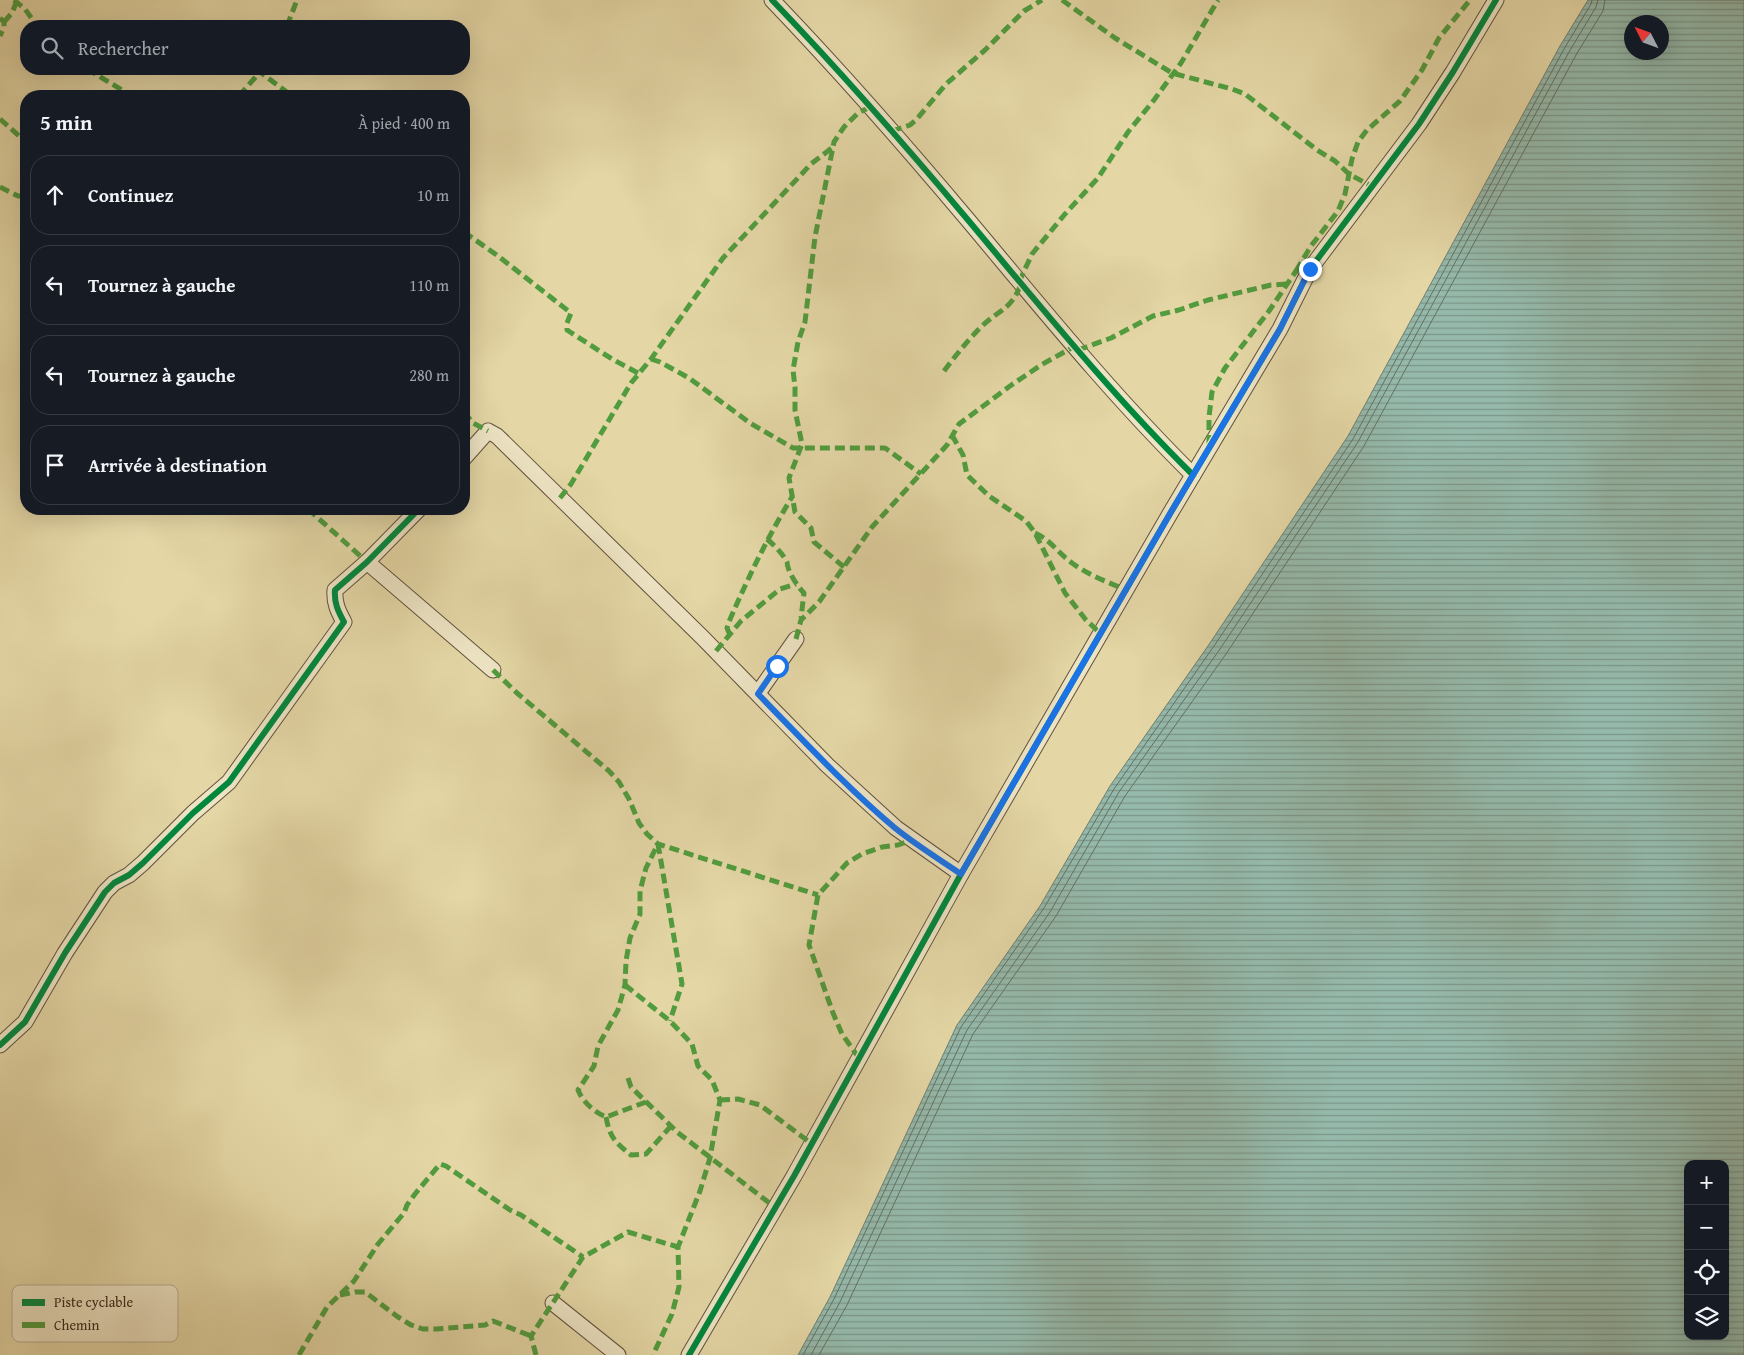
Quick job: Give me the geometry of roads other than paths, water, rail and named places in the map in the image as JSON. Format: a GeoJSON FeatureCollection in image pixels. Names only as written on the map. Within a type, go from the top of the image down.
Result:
{"type":"FeatureCollection","features":[{"type":"Feature","properties":{"kind":"street"},"geometry":{"type":"LineString","coordinates":[[772,0],[833,65],[918,161],[1124,403],[1193,475]]}},
{"type":"Feature","properties":{"kind":"street"},"geometry":{"type":"LineString","coordinates":[[689,1355],[794,1176],[961,874],[1280,329],[1310,269],[1419,124],[1496,0]]}},
{"type":"Feature","properties":{"kind":"street"},"geometry":{"type":"LineString","coordinates":[[470,451],[488,430],[497,436],[758,694],[812,750],[889,822],[961,874]]}},
{"type":"Feature","properties":{"kind":"street"},"geometry":{"type":"LineString","coordinates":[[0,1045],[25,1022],[65,953],[105,892],[114,883],[129,875],[143,863],[193,813],[230,782],[344,622],[336,608],[335,590],[367,562],[413,515]]}},
{"type":"Feature","properties":{"kind":"street"},"geometry":{"type":"LineString","coordinates":[[367,562],[493,670]]}},
{"type":"Feature","properties":{"kind":"street"},"geometry":{"type":"LineString","coordinates":[[758,694],[796,639]]}},
{"type":"Feature","properties":{"kind":"street"},"geometry":{"type":"LineString","coordinates":[[553,1303],[618,1355]]}},
{"type":"Feature","properties":{"kind":"water"},"geometry":{"type":"Polygon","coordinates":[[[1588,0],[1744,0],[1744,1355],[798,1355],[830,1297],[957,1025],[1040,906],[1110,786],[1210,643],[1348,436],[1560,46],[1588,0]]]}}]}
